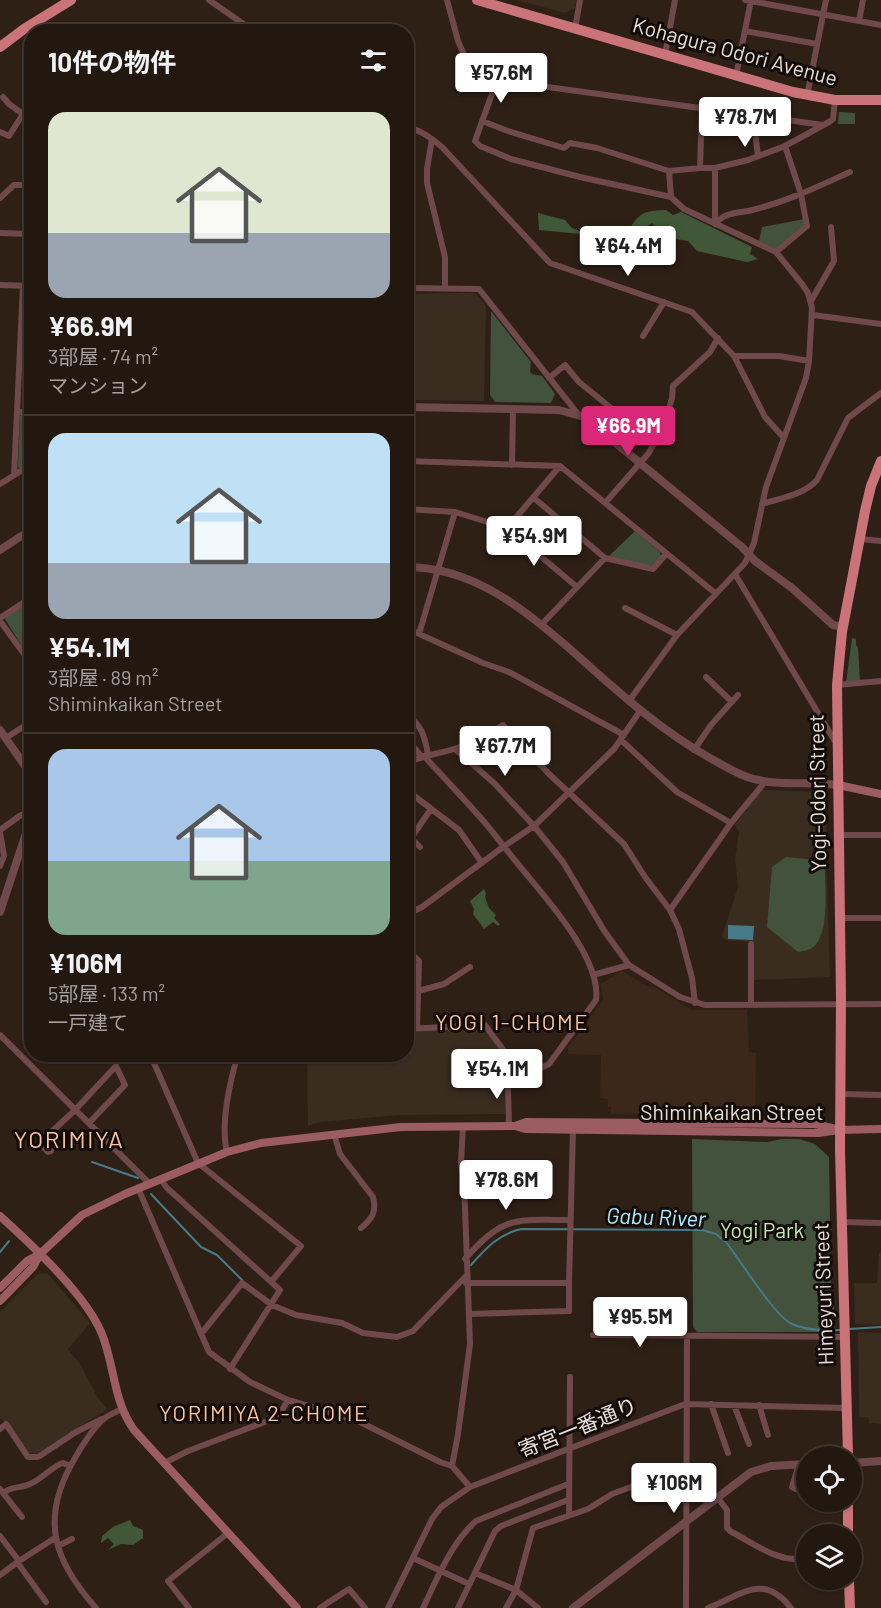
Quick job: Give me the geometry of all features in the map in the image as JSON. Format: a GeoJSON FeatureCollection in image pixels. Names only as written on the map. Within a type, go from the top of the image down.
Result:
{"type":"FeatureCollection","features":[{"type":"Feature","properties":{"kind":"highway"},"geometry":{"type":"LineString","coordinates":[[32,24],[71,0]]}},
{"type":"Feature","properties":{"kind":"highway","name":"Kohagura Odori Avenue"},"geometry":{"type":"LineString","coordinates":[[477,0],[807,96],[835,100],[881,100]]}},
{"type":"Feature","properties":{"kind":"highway"},"geometry":{"type":"LineString","coordinates":[[0,48],[24,29]]}},
{"type":"Feature","properties":{"kind":"highway","name":"Yogi-Odori Street"},"geometry":{"type":"LineString","coordinates":[[839,1130],[841,1004],[837,685],[843,627],[860,539],[871,486],[881,461]]}},
{"type":"Feature","properties":{"kind":"highway","name":"Himeyuri Street"},"geometry":{"type":"LineString","coordinates":[[839,1130],[848,1446]]}},
{"type":"Feature","properties":{"kind":"highway"},"geometry":{"type":"LineString","coordinates":[[849,1590],[850,1608]]}},
{"type":"Feature","properties":{"kind":"main road"},"geometry":{"type":"LineString","coordinates":[[838,785],[881,794]]}},
{"type":"Feature","properties":{"kind":"main road","name":"Shiminkaikan Street"},"geometry":{"type":"LineString","coordinates":[[40,1254],[82,1215],[198,1163],[261,1143],[400,1127],[512,1126],[525,1129],[573,1126],[818,1133],[881,1129]]}},
{"type":"Feature","properties":{"kind":"main road"},"geometry":{"type":"LineString","coordinates":[[0,1216],[40,1254],[96,1320],[106,1344],[122,1409],[134,1430],[297,1608]]}},
{"type":"Feature","properties":{"kind":"main road"},"geometry":{"type":"LineString","coordinates":[[0,1288],[27,1261],[40,1254]]}},
{"type":"Feature","properties":{"kind":"main road"},"geometry":{"type":"LineString","coordinates":[[0,1301],[33,1267],[40,1254]]}},
{"type":"Feature","properties":{"kind":"street"},"geometry":{"type":"LineString","coordinates":[[209,0],[244,24]]}},
{"type":"Feature","properties":{"kind":"street"},"geometry":{"type":"LineString","coordinates":[[447,0],[458,41],[466,59],[496,80],[823,125]]}},
{"type":"Feature","properties":{"kind":"street"},"geometry":{"type":"LineString","coordinates":[[575,29],[580,0]]}},
{"type":"Feature","properties":{"kind":"street"},"geometry":{"type":"LineString","coordinates":[[665,55],[675,0]]}},
{"type":"Feature","properties":{"kind":"street"},"geometry":{"type":"LineString","coordinates":[[736,76],[749,0],[881,26]]}},
{"type":"Feature","properties":{"kind":"street"},"geometry":{"type":"LineString","coordinates":[[789,8],[790,0]]}},
{"type":"Feature","properties":{"kind":"street"},"geometry":{"type":"LineString","coordinates":[[807,96],[826,0]]}},
{"type":"Feature","properties":{"kind":"street"},"geometry":{"type":"LineString","coordinates":[[859,21],[863,0]]}},
{"type":"Feature","properties":{"kind":"street"},"geometry":{"type":"LineString","coordinates":[[745,31],[817,44]]}},
{"type":"Feature","properties":{"kind":"street"},"geometry":{"type":"LineString","coordinates":[[496,80],[475,141],[480,146],[511,159],[671,197],[684,209],[776,252],[802,284],[813,315],[806,378],[765,487],[754,543],[749,554],[735,574],[677,635],[629,701]]}},
{"type":"Feature","properties":{"kind":"street"},"geometry":{"type":"LineString","coordinates":[[0,132],[9,135],[23,114],[3,97]]}},
{"type":"Feature","properties":{"kind":"street"},"geometry":{"type":"LineString","coordinates":[[482,121],[564,148],[570,143],[597,148],[669,171],[715,168],[785,147],[833,119],[835,100]]}},
{"type":"Feature","properties":{"kind":"street"},"geometry":{"type":"LineString","coordinates":[[700,168],[702,108]]}},
{"type":"Feature","properties":{"kind":"street"},"geometry":{"type":"LineString","coordinates":[[753,116],[758,156]]}},
{"type":"Feature","properties":{"kind":"street"},"geometry":{"type":"LineString","coordinates":[[414,129],[432,139],[461,166],[550,263],[692,312],[734,356],[765,417],[784,438]]}},
{"type":"Feature","properties":{"kind":"street"},"geometry":{"type":"LineString","coordinates":[[432,139],[427,183],[445,257],[446,288]]}},
{"type":"Feature","properties":{"kind":"street"},"geometry":{"type":"LineString","coordinates":[[776,252],[807,226],[801,194],[785,147]]}},
{"type":"Feature","properties":{"kind":"street"},"geometry":{"type":"LineString","coordinates":[[715,168],[715,224]]}},
{"type":"Feature","properties":{"kind":"street"},"geometry":{"type":"LineString","coordinates":[[669,171],[671,197]]}},
{"type":"Feature","properties":{"kind":"street"},"geometry":{"type":"LineString","coordinates":[[715,224],[722,216],[763,208],[849,172]]}},
{"type":"Feature","properties":{"kind":"street"},"geometry":{"type":"LineString","coordinates":[[0,198],[14,185],[24,185]]}},
{"type":"Feature","properties":{"kind":"street"},"geometry":{"type":"LineString","coordinates":[[810,302],[834,261],[831,227]]}},
{"type":"Feature","properties":{"kind":"street"},"geometry":{"type":"LineString","coordinates":[[0,233],[24,234]]}},
{"type":"Feature","properties":{"kind":"street"},"geometry":{"type":"LineString","coordinates":[[0,285],[23,286],[14,475]]}},
{"type":"Feature","properties":{"kind":"street"},"geometry":{"type":"LineString","coordinates":[[414,288],[479,289],[578,414],[640,463],[749,554],[759,565],[792,588],[832,625],[843,627]]}},
{"type":"Feature","properties":{"kind":"street"},"geometry":{"type":"LineString","coordinates":[[643,336],[664,302]]}},
{"type":"Feature","properties":{"kind":"street"},"geometry":{"type":"LineString","coordinates":[[813,315],[881,324]]}},
{"type":"Feature","properties":{"kind":"street"},"geometry":{"type":"LineString","coordinates":[[605,503],[648,454],[666,422],[673,387],[710,352],[718,338]]}},
{"type":"Feature","properties":{"kind":"street"},"geometry":{"type":"LineString","coordinates":[[734,356],[779,356],[809,361]]}},
{"type":"Feature","properties":{"kind":"street"},"geometry":{"type":"LineString","coordinates":[[549,378],[566,365],[579,382],[654,443]]}},
{"type":"Feature","properties":{"kind":"street"},"geometry":{"type":"LineString","coordinates":[[762,504],[801,492],[812,486],[848,418],[881,393]]}},
{"type":"Feature","properties":{"kind":"street"},"geometry":{"type":"LineString","coordinates":[[558,410],[563,407],[565,399]]}},
{"type":"Feature","properties":{"kind":"street"},"geometry":{"type":"LineString","coordinates":[[414,407],[558,410],[578,414]]}},
{"type":"Feature","properties":{"kind":"street"},"geometry":{"type":"LineString","coordinates":[[512,465],[513,409]]}},
{"type":"Feature","properties":{"kind":"street"},"geometry":{"type":"LineString","coordinates":[[18,412],[24,412]]}},
{"type":"Feature","properties":{"kind":"street"},"geometry":{"type":"LineString","coordinates":[[414,461],[560,466],[715,593]]}},
{"type":"Feature","properties":{"kind":"street"},"geometry":{"type":"LineString","coordinates":[[507,528],[560,466]]}},
{"type":"Feature","properties":{"kind":"street"},"geometry":{"type":"LineString","coordinates":[[0,484],[24,469]]}},
{"type":"Feature","properties":{"kind":"street"},"geometry":{"type":"LineString","coordinates":[[534,498],[606,558],[652,569],[666,554]]}},
{"type":"Feature","properties":{"kind":"street"},"geometry":{"type":"LineString","coordinates":[[414,509],[455,512],[507,528],[577,587]]}},
{"type":"Feature","properties":{"kind":"street"},"geometry":{"type":"LineString","coordinates":[[419,634],[455,512]]}},
{"type":"Feature","properties":{"kind":"street"},"geometry":{"type":"LineString","coordinates":[[0,550],[24,534]]}},
{"type":"Feature","properties":{"kind":"street"},"geometry":{"type":"LineString","coordinates":[[860,539],[881,540]]}},
{"type":"Feature","properties":{"kind":"street"},"geometry":{"type":"LineString","coordinates":[[541,625],[606,558]]}},
{"type":"Feature","properties":{"kind":"street"},"geometry":{"type":"LineString","coordinates":[[414,568],[439,570],[482,584],[503,597],[541,625],[640,711],[694,750],[741,775],[765,782],[838,785]]}},
{"type":"Feature","properties":{"kind":"street"},"geometry":{"type":"LineString","coordinates":[[735,574],[837,743]]}},
{"type":"Feature","properties":{"kind":"street"},"geometry":{"type":"LineString","coordinates":[[24,603],[0,620],[24,653]]}},
{"type":"Feature","properties":{"kind":"street"},"geometry":{"type":"LineString","coordinates":[[625,608],[677,635]]}},
{"type":"Feature","properties":{"kind":"street"},"geometry":{"type":"LineString","coordinates":[[414,632],[508,672],[622,737],[678,792],[731,823]]}},
{"type":"Feature","properties":{"kind":"street"},"geometry":{"type":"LineString","coordinates":[[706,677],[732,702]]}},
{"type":"Feature","properties":{"kind":"street"},"geometry":{"type":"LineString","coordinates":[[837,685],[881,681]]}},
{"type":"Feature","properties":{"kind":"street"},"geometry":{"type":"LineString","coordinates":[[694,750],[711,724],[738,695]]}},
{"type":"Feature","properties":{"kind":"street"},"geometry":{"type":"LineString","coordinates":[[414,911],[534,826],[622,737],[640,711]]}},
{"type":"Feature","properties":{"kind":"street"},"geometry":{"type":"LineString","coordinates":[[414,719],[423,731],[425,756]]}},
{"type":"Feature","properties":{"kind":"street"},"geometry":{"type":"LineString","coordinates":[[414,760],[455,749],[484,737],[504,725],[569,793],[623,842],[645,877],[670,910],[679,929],[686,955],[695,1003]]}},
{"type":"Feature","properties":{"kind":"street"},"geometry":{"type":"LineString","coordinates":[[6,738],[24,726]]}},
{"type":"Feature","properties":{"kind":"street"},"geometry":{"type":"LineString","coordinates":[[0,730],[24,764]]}},
{"type":"Feature","properties":{"kind":"street"},"geometry":{"type":"LineString","coordinates":[[414,746],[487,825],[554,907],[586,956],[593,975],[597,992],[596,1000],[554,1059],[542,1069],[508,1074]]}},
{"type":"Feature","properties":{"kind":"street"},"geometry":{"type":"LineString","coordinates":[[455,749],[494,783],[534,826],[563,862],[605,932],[629,965],[680,997],[705,1005],[881,1004]]}},
{"type":"Feature","properties":{"kind":"street"},"geometry":{"type":"LineString","coordinates":[[670,910],[731,823],[765,782]]}},
{"type":"Feature","properties":{"kind":"street"},"geometry":{"type":"LineString","coordinates":[[414,796],[459,830],[482,863]]}},
{"type":"Feature","properties":{"kind":"street"},"geometry":{"type":"LineString","coordinates":[[414,834],[431,809]]}},
{"type":"Feature","properties":{"kind":"street"},"geometry":{"type":"LineString","coordinates":[[0,866],[4,856],[0,831],[24,814]]}},
{"type":"Feature","properties":{"kind":"street"},"geometry":{"type":"LineString","coordinates":[[0,822],[7,826]]}},
{"type":"Feature","properties":{"kind":"street"},"geometry":{"type":"LineString","coordinates":[[838,835],[881,835]]}},
{"type":"Feature","properties":{"kind":"street"},"geometry":{"type":"LineString","coordinates":[[0,912],[24,838]]}},
{"type":"Feature","properties":{"kind":"street"},"geometry":{"type":"LineString","coordinates":[[414,841],[420,847]]}},
{"type":"Feature","properties":{"kind":"street"},"geometry":{"type":"LineString","coordinates":[[840,918],[881,918]]}},
{"type":"Feature","properties":{"kind":"street"},"geometry":{"type":"LineString","coordinates":[[751,944],[751,1005]]}},
{"type":"Feature","properties":{"kind":"street"},"geometry":{"type":"LineString","coordinates":[[414,957],[419,961],[417,1028]]}},
{"type":"Feature","properties":{"kind":"street"},"geometry":{"type":"LineString","coordinates":[[593,975],[629,965]]}},
{"type":"Feature","properties":{"kind":"street"},"geometry":{"type":"LineString","coordinates":[[418,991],[444,984],[470,967]]}},
{"type":"Feature","properties":{"kind":"street"},"geometry":{"type":"LineString","coordinates":[[414,1028],[485,1025],[507,1055],[512,1126]]}},
{"type":"Feature","properties":{"kind":"street"},"geometry":{"type":"LineString","coordinates":[[0,1035],[24,1059]]}},
{"type":"Feature","properties":{"kind":"street"},"geometry":{"type":"LineString","coordinates":[[27,1062],[150,1184]]}},
{"type":"Feature","properties":{"kind":"street"},"geometry":{"type":"LineString","coordinates":[[154,1062],[198,1163],[301,1246],[271,1282]]}},
{"type":"Feature","properties":{"kind":"street"},"geometry":{"type":"LineString","coordinates":[[227,1152],[224,1136],[235,1062]]}},
{"type":"Feature","properties":{"kind":"street"},"geometry":{"type":"LineString","coordinates":[[51,1150],[48,1152],[43,1147],[46,1137],[116,1066],[125,1084],[89,1123]]}},
{"type":"Feature","properties":{"kind":"street"},"geometry":{"type":"LineString","coordinates":[[839,1094],[881,1095]]}},
{"type":"Feature","properties":{"kind":"street"},"geometry":{"type":"LineString","coordinates":[[452,1466],[470,1344],[470,1314],[465,1262],[464,1181],[461,1162],[463,1126]]}},
{"type":"Feature","properties":{"kind":"street"},"geometry":{"type":"LineString","coordinates":[[470,1314],[569,1311],[573,1126]]}},
{"type":"Feature","properties":{"kind":"street"},"geometry":{"type":"LineString","coordinates":[[334,1134],[340,1154],[373,1197],[375,1204],[372,1218],[361,1228]]}},
{"type":"Feature","properties":{"kind":"street"},"geometry":{"type":"LineString","coordinates":[[161,1179],[166,1187],[280,1290],[231,1369]]}},
{"type":"Feature","properties":{"kind":"street"},"geometry":{"type":"LineString","coordinates":[[138,1188],[209,1352],[250,1382],[288,1400],[356,1420],[452,1466],[470,1487]]}},
{"type":"Feature","properties":{"kind":"street"},"geometry":{"type":"LineString","coordinates":[[465,1262],[493,1231],[511,1222],[524,1219],[570,1222]]}},
{"type":"Feature","properties":{"kind":"street"},"geometry":{"type":"LineString","coordinates":[[842,1222],[881,1223]]}},
{"type":"Feature","properties":{"kind":"street"},"geometry":{"type":"LineString","coordinates":[[201,1334],[242,1283],[272,1305],[296,1315],[342,1323],[363,1333],[397,1338],[413,1330],[466,1278],[569,1283]]}},
{"type":"Feature","properties":{"kind":"street"},"geometry":{"type":"LineString","coordinates":[[593,1335],[687,1337],[845,1332]]}},
{"type":"Feature","properties":{"kind":"street"},"geometry":{"type":"LineString","coordinates":[[686,1608],[687,1337]]}},
{"type":"Feature","properties":{"kind":"street"},"geometry":{"type":"LineString","coordinates":[[569,1515],[570,1377]]}},
{"type":"Feature","properties":{"kind":"street"},"geometry":{"type":"LineString","coordinates":[[164,1463],[188,1451],[278,1418],[288,1400]]}},
{"type":"Feature","properties":{"kind":"street","name":"寄宮一番通り"},"geometry":{"type":"LineString","coordinates":[[388,1608],[432,1520],[441,1507],[470,1487],[686,1404],[847,1408]]}},
{"type":"Feature","properties":{"kind":"street"},"geometry":{"type":"LineString","coordinates":[[711,1404],[728,1453]]}},
{"type":"Feature","properties":{"kind":"street"},"geometry":{"type":"LineString","coordinates":[[734,1405],[749,1444]]}},
{"type":"Feature","properties":{"kind":"street"},"geometry":{"type":"LineString","coordinates":[[759,1405],[768,1435]]}},
{"type":"Feature","properties":{"kind":"street"},"geometry":{"type":"LineString","coordinates":[[0,1429],[6,1424],[28,1457],[33,1458],[76,1432],[122,1409]]}},
{"type":"Feature","properties":{"kind":"street"},"geometry":{"type":"LineString","coordinates":[[96,1608],[67,1569],[55,1538],[54,1510],[63,1478],[104,1418]]}},
{"type":"Feature","properties":{"kind":"street"},"geometry":{"type":"LineString","coordinates":[[862,1462],[881,1461]]}},
{"type":"Feature","properties":{"kind":"street"},"geometry":{"type":"LineString","coordinates":[[22,1517],[1,1491],[10,1487],[28,1486],[57,1465],[63,1463],[70,1466]]}},
{"type":"Feature","properties":{"kind":"street"},"geometry":{"type":"LineString","coordinates":[[573,1608],[744,1476],[780,1465],[796,1464]]}},
{"type":"Feature","properties":{"kind":"street"},"geometry":{"type":"LineString","coordinates":[[506,1608],[516,1590],[533,1528],[588,1509],[612,1494],[685,1467]]}},
{"type":"Feature","properties":{"kind":"street"},"geometry":{"type":"LineString","coordinates":[[796,1479],[792,1487],[796,1489]]}},
{"type":"Feature","properties":{"kind":"street"},"geometry":{"type":"LineString","coordinates":[[423,1608],[458,1543],[476,1521],[568,1484]]}},
{"type":"Feature","properties":{"kind":"street"},"geometry":{"type":"LineString","coordinates":[[717,1497],[726,1510],[727,1528],[730,1531],[768,1552],[796,1559]]}},
{"type":"Feature","properties":{"kind":"street"},"geometry":{"type":"LineString","coordinates":[[458,1608],[495,1531],[568,1500]]}},
{"type":"Feature","properties":{"kind":"street"},"geometry":{"type":"LineString","coordinates":[[189,1608],[168,1581],[228,1533]]}},
{"type":"Feature","properties":{"kind":"street"},"geometry":{"type":"LineString","coordinates":[[0,1537],[46,1602]]}},
{"type":"Feature","properties":{"kind":"street"},"geometry":{"type":"LineString","coordinates":[[0,1575],[55,1538]]}},
{"type":"Feature","properties":{"kind":"street"},"geometry":{"type":"LineString","coordinates":[[58,1546],[72,1539]]}},
{"type":"Feature","properties":{"kind":"street"},"geometry":{"type":"LineString","coordinates":[[413,1557],[469,1584]]}},
{"type":"Feature","properties":{"kind":"street"},"geometry":{"type":"LineString","coordinates":[[474,1573],[516,1590],[538,1608]]}},
{"type":"Feature","properties":{"kind":"street"},"geometry":{"type":"LineString","coordinates":[[708,1608],[753,1588],[774,1591],[781,1595],[791,1608]]}},
{"type":"Feature","properties":{"kind":"street"},"geometry":{"type":"LineString","coordinates":[[320,1608],[349,1589],[365,1608]]}},
{"type":"Feature","properties":{"kind":"shaded area"},"geometry":{"type":"Polygon","coordinates":[[[517,0],[576,0],[575,8],[565,13],[517,0]]]}},
{"type":"Feature","properties":{"kind":"shaded area"},"geometry":{"type":"Polygon","coordinates":[[[474,293],[486,306],[484,401],[414,400],[414,294],[474,293]]]}},
{"type":"Feature","properties":{"kind":"shaded area"},"geometry":{"type":"Polygon","coordinates":[[[761,790],[819,792],[827,798],[826,854],[830,977],[754,980],[753,942],[726,940],[722,936],[738,887],[735,859],[739,832],[735,825],[761,790]]]}},
{"type":"Feature","properties":{"kind":"shaded area"},"geometry":{"type":"Polygon","coordinates":[[[622,971],[645,985],[656,988],[691,1010],[747,1010],[749,1052],[756,1053],[755,1112],[716,1115],[611,1114],[608,1099],[600,1098],[601,1055],[568,1054],[568,1048],[603,1000],[601,984],[622,971]]]}},
{"type":"Feature","properties":{"kind":"shaded area"},"geometry":{"type":"Polygon","coordinates":[[[483,1026],[497,1042],[504,1058],[505,1114],[397,1115],[320,1122],[308,1126],[307,1062],[414,1062],[414,1031],[483,1026]]]}},
{"type":"Feature","properties":{"kind":"shaded area"},"geometry":{"type":"Polygon","coordinates":[[[879,1253],[881,1253],[881,1325],[855,1324],[854,1283],[877,1283],[879,1253]]]}},
{"type":"Feature","properties":{"kind":"shaded area"},"geometry":{"type":"Polygon","coordinates":[[[47,1273],[90,1323],[68,1349],[80,1364],[98,1398],[107,1409],[36,1454],[29,1453],[6,1422],[0,1418],[0,1312],[37,1274],[47,1273]]]}},
{"type":"Feature","properties":{"kind":"shaded area"},"geometry":{"type":"Polygon","coordinates":[[[858,1332],[881,1333],[881,1424],[869,1423],[869,1418],[859,1416],[858,1332]]]}},
{"type":"Feature","properties":{"kind":"green space"},"geometry":{"type":"Polygon","coordinates":[[[839,112],[855,113],[855,124],[838,124],[839,112]]]}},
{"type":"Feature","properties":{"kind":"green space"},"geometry":{"type":"Polygon","coordinates":[[[666,210],[673,215],[681,212],[752,247],[750,254],[758,259],[747,262],[697,251],[688,241],[664,237],[652,223],[641,231],[630,228],[637,218],[645,213],[666,210]]]}},
{"type":"Feature","properties":{"kind":"green space"},"geometry":{"type":"Polygon","coordinates":[[[538,213],[565,220],[572,228],[582,232],[581,234],[539,230],[538,213]]]}},
{"type":"Feature","properties":{"kind":"green space"},"geometry":{"type":"Polygon","coordinates":[[[805,219],[806,226],[776,249],[759,241],[762,227],[805,219]]]}},
{"type":"Feature","properties":{"kind":"green space"},"geometry":{"type":"Polygon","coordinates":[[[491,311],[531,362],[530,372],[542,376],[555,394],[551,403],[495,402],[490,395],[491,311]]]}},
{"type":"Feature","properties":{"kind":"green space"},"geometry":{"type":"Polygon","coordinates":[[[24,414],[24,467],[21,469],[18,467],[20,416],[24,414]]]}},
{"type":"Feature","properties":{"kind":"green space"},"geometry":{"type":"Polygon","coordinates":[[[635,531],[660,552],[661,556],[653,565],[609,556],[635,531]]]}},
{"type":"Feature","properties":{"kind":"green space"},"geometry":{"type":"Polygon","coordinates":[[[24,602],[24,649],[3,616],[24,602]]]}},
{"type":"Feature","properties":{"kind":"green space"},"geometry":{"type":"Polygon","coordinates":[[[852,638],[856,639],[858,647],[860,682],[846,683],[852,638]]]}},
{"type":"Feature","properties":{"kind":"green space"},"geometry":{"type":"Polygon","coordinates":[[[786,857],[816,860],[825,869],[826,899],[822,933],[812,948],[798,952],[767,927],[772,867],[786,857]]]}},
{"type":"Feature","properties":{"kind":"green space"},"geometry":{"type":"Polygon","coordinates":[[[484,889],[489,908],[496,915],[494,918],[500,924],[498,926],[493,922],[484,929],[473,914],[474,909],[470,901],[484,889]]]}},
{"type":"Feature","properties":{"kind":"green space","name":"Yogi Park"},"geometry":{"type":"Polygon","coordinates":[[[692,1139],[767,1142],[799,1139],[815,1144],[829,1157],[831,1290],[835,1332],[697,1332],[693,1327],[692,1139]]]}},
{"type":"Feature","properties":{"kind":"green space"},"geometry":{"type":"Polygon","coordinates":[[[130,1520],[133,1526],[143,1530],[143,1538],[133,1545],[121,1544],[108,1550],[114,1544],[108,1538],[101,1543],[102,1536],[113,1527],[130,1520]]]}},
{"type":"Feature","properties":{"kind":"water"},"geometry":{"type":"Polygon","coordinates":[[[728,925],[754,926],[753,940],[728,939],[728,925]]]}},
{"type":"Feature","properties":{"kind":"waterway","name":"Gabu River"},"geometry":{"type":"LineString","coordinates":[[92,1162],[138,1178]]}},
{"type":"Feature","properties":{"kind":"waterway","name":"Gabu River"},"geometry":{"type":"LineString","coordinates":[[151,1194],[201,1247],[217,1255],[242,1280]]}},
{"type":"Feature","properties":{"kind":"waterway","name":"Gabu River"},"geometry":{"type":"LineString","coordinates":[[471,1265],[499,1238],[521,1229],[702,1230],[716,1234],[726,1242],[766,1298],[790,1323],[808,1329],[841,1330]]}},
{"type":"Feature","properties":{"kind":"waterway","name":"Gabu River"},"geometry":{"type":"LineString","coordinates":[[0,1252],[9,1241]]}},
{"type":"Feature","properties":{"kind":"waterway","name":"Gabu River"},"geometry":{"type":"LineString","coordinates":[[849,1329],[881,1327]]}},
{"type":"Feature","properties":{"kind":"district","name":"YOGI 1-CHOME"},"geometry":{"type":"Point","coordinates":[512,1022]}},
{"type":"Feature","properties":{"kind":"district","name":"YORIMIYA"},"geometry":{"type":"Point","coordinates":[69,1140]}},
{"type":"Feature","properties":{"kind":"district","name":"YORIMIYA 2-CHOME"},"geometry":{"type":"Point","coordinates":[264,1413]}}]}
